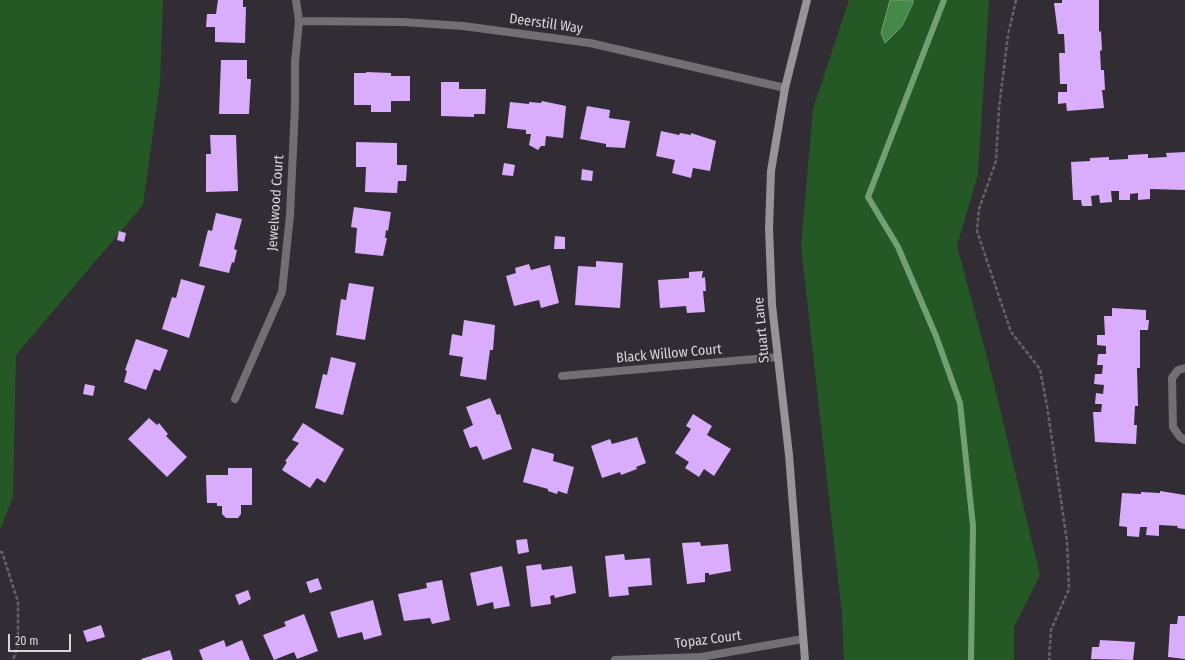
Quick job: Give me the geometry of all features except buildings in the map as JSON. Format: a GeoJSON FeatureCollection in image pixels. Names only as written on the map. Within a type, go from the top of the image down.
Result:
{"type":"FeatureCollection","features":[{"type":"Feature","properties":{"kind":"street","name":"Jewelwood Court"},"geometry":{"type":"LineString","coordinates":[[235,399],[282,292],[290,215],[296,106],[296,62],[299,21],[296,0]]}},
{"type":"Feature","properties":{"kind":"street","name":"Stuart Lane"},"geometry":{"type":"LineString","coordinates":[[805,660],[789,455],[772,305],[769,228],[771,171],[785,88],[807,0]]}},
{"type":"Feature","properties":{"kind":"street","name":"Deerstill Way"},"geometry":{"type":"LineString","coordinates":[[299,21],[403,22],[463,26],[590,43],[785,88]]}},
{"type":"Feature","properties":{"kind":"street","name":"Black Willow Court"},"geometry":{"type":"LineString","coordinates":[[562,376],[778,357]]}},
{"type":"Feature","properties":{"kind":"street"},"geometry":{"type":"LineString","coordinates":[[1185,368],[1178,370],[1172,378],[1173,427],[1180,437],[1185,440]]}},
{"type":"Feature","properties":{"kind":"street","name":"Topaz Court"},"geometry":{"type":"LineString","coordinates":[[614,660],[701,657],[803,639]]}},
{"type":"Feature","properties":{"kind":"path"},"geometry":{"type":"LineString","coordinates":[[1016,0],[1007,42],[999,108],[996,161],[979,209],[977,231],[1011,332],[1040,369],[1047,406],[1067,541],[1069,589],[1051,630],[1049,660]]}},
{"type":"Feature","properties":{"kind":"path"},"geometry":{"type":"LineString","coordinates":[[0,552],[2,552],[18,602],[18,646],[13,660]]}},
{"type":"Feature","properties":{"kind":"shaded area"},"geometry":{"type":"Polygon","coordinates":[[[0,0],[163,0],[160,82],[143,205],[16,355],[13,496],[0,530],[0,0]]]}},
{"type":"Feature","properties":{"kind":"shaded area"},"geometry":{"type":"Polygon","coordinates":[[[849,0],[989,0],[978,174],[957,246],[992,376],[1040,575],[1014,627],[1014,660],[844,660],[842,614],[801,246],[813,109],[849,0]]]}},
{"type":"Feature","properties":{"kind":"shaded area"},"geometry":{"type":"Polygon","coordinates":[[[890,0],[913,0],[913,3],[902,26],[885,43],[881,33],[890,0]]]}},
{"type":"Feature","properties":{"kind":"waterway"},"geometry":{"type":"LineString","coordinates":[[944,0],[868,197],[898,247],[936,336],[960,403],[973,526],[971,660]]}}]}
